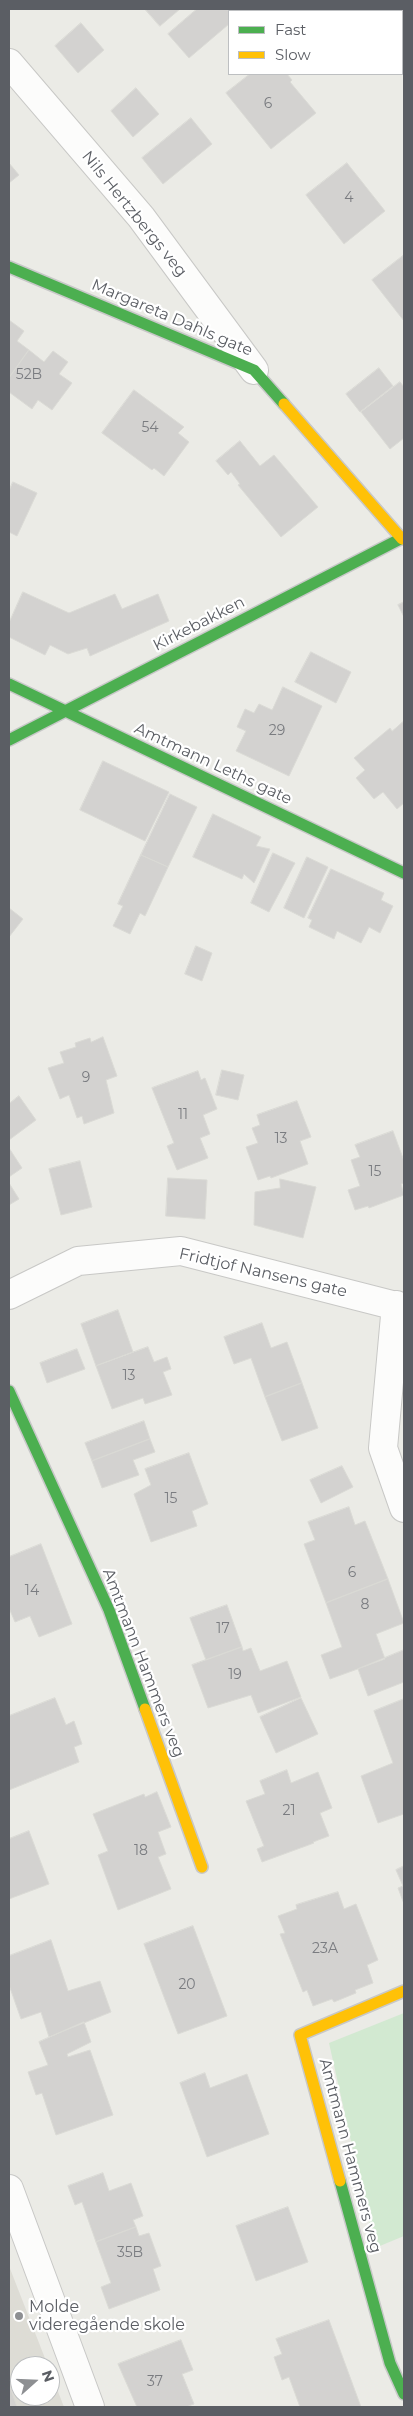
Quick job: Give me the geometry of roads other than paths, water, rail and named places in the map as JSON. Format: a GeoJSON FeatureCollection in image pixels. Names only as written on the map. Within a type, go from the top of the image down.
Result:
{"type":"FeatureCollection","features":[{"type":"Feature","properties":{"kind":"street","name":"Nils Hertzbergs veg"},"geometry":{"type":"LineString","coordinates":[[9,64],[140,217],[254,370]]}},
{"type":"Feature","properties":{"kind":"street","name":"Margareta Dahls gate"},"geometry":{"type":"LineString","coordinates":[[9,266],[254,370],[403,538]]}},
{"type":"Feature","properties":{"kind":"street","name":"Kirkebakken"},"geometry":{"type":"LineString","coordinates":[[9,740],[403,538]]}},
{"type":"Feature","properties":{"kind":"street","name":"Amtmann Leths gate"},"geometry":{"type":"LineString","coordinates":[[9,684],[404,873]]}},
{"type":"Feature","properties":{"kind":"street","name":"Fridtjof Nansens gate"},"geometry":{"type":"LineString","coordinates":[[9,1296],[78,1261],[181,1251],[400,1307]]}},
{"type":"Feature","properties":{"kind":"street"},"geometry":{"type":"LineString","coordinates":[[400,1307],[383,1448],[404,1508]]}},
{"type":"Feature","properties":{"kind":"street","name":"Amtmann Hammers veg"},"geometry":{"type":"LineString","coordinates":[[9,1391],[109,1610],[202,1867]]}},
{"type":"Feature","properties":{"kind":"street","name":"Amtmann Hammers veg"},"geometry":{"type":"LineString","coordinates":[[404,1991],[300,2035],[390,2363],[404,2394]]}},
{"type":"Feature","properties":{"kind":"street"},"geometry":{"type":"LineString","coordinates":[[9,2189],[90,2407]]}},
{"type":"Feature","properties":{"kind":"place","name":"Molde videregående skole"},"geometry":{"type":"Point","coordinates":[19,2316]}}]}
